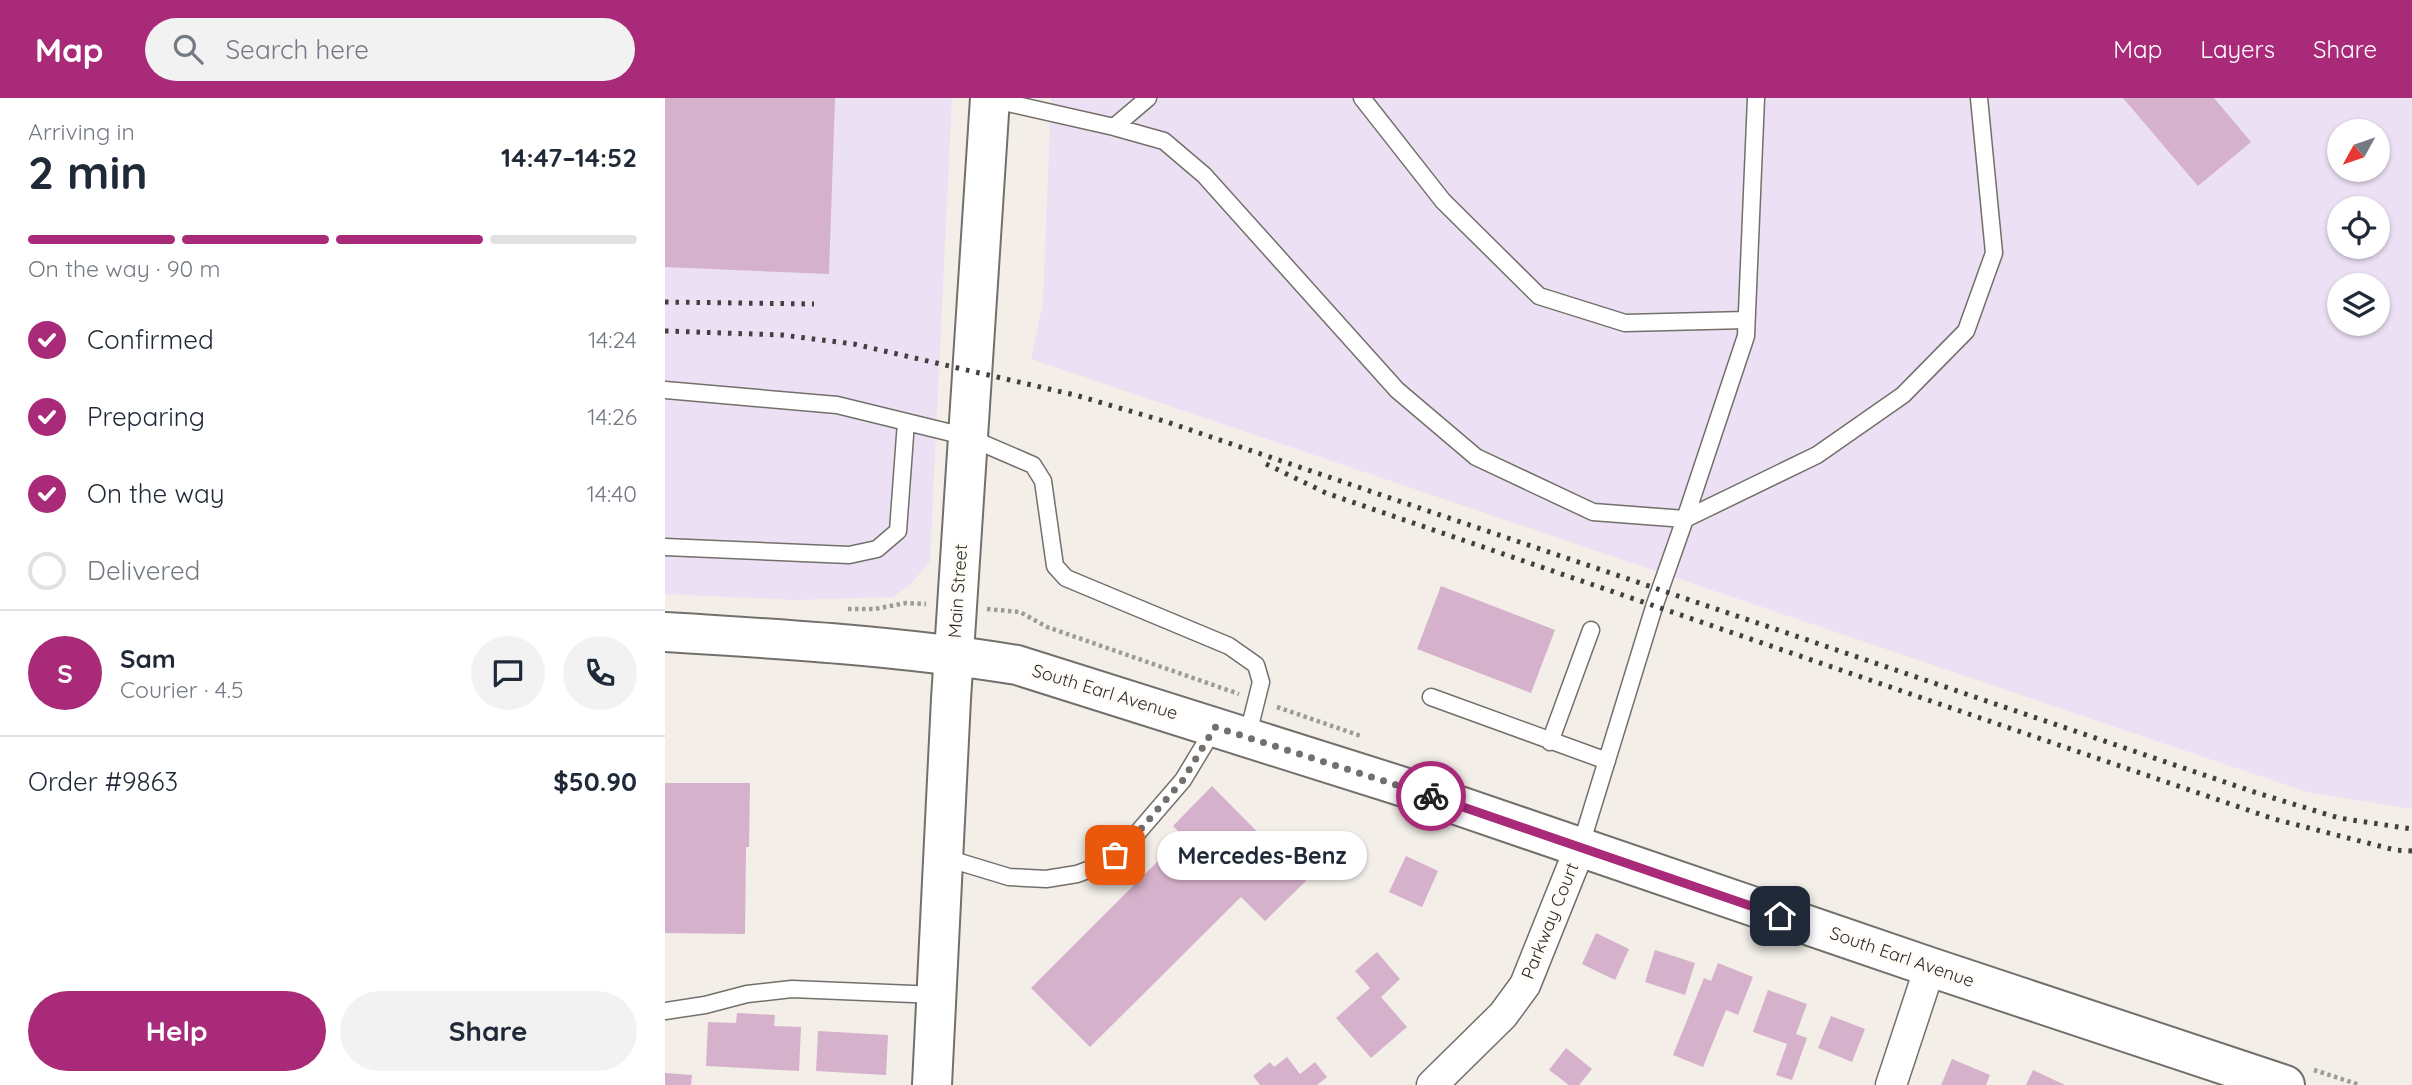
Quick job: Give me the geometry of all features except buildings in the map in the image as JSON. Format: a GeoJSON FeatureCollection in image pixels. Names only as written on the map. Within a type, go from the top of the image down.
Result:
{"type":"FeatureCollection","features":[{"type":"Feature","properties":{"kind":"street","name":"Main Street"},"geometry":{"type":"LineString","coordinates":[[932,1085],[954,654],[990,99]]}},
{"type":"Feature","properties":{"kind":"street","name":"South Earl Avenue"},"geometry":{"type":"LineString","coordinates":[[665,632],[954,654],[1017,665],[1410,789],[2285,1085]]}},
{"type":"Feature","properties":{"kind":"street","name":"Parkway Court"},"geometry":{"type":"LineString","coordinates":[[1432,1085],[1503,1015],[1525,985],[1580,848]]}},
{"type":"Feature","properties":{"kind":"street"},"geometry":{"type":"LineString","coordinates":[[1892,1085],[1930,967]]}},
{"type":"Feature","properties":{"kind":"lane"},"geometry":{"type":"LineString","coordinates":[[1114,127],[1148,98]]}},
{"type":"Feature","properties":{"kind":"lane"},"geometry":{"type":"LineString","coordinates":[[1362,98],[1443,201],[1539,296],[1625,323],[1746,320]]}},
{"type":"Feature","properties":{"kind":"lane"},"geometry":{"type":"LineString","coordinates":[[1580,848],[1654,607],[1746,336],[1756,98]]}},
{"type":"Feature","properties":{"kind":"lane"},"geometry":{"type":"LineString","coordinates":[[990,99],[1164,141],[1204,175],[1398,390],[1476,457],[1593,512],[1685,519],[1817,455],[1902,395],[1966,331],[1994,253],[1979,98]]}},
{"type":"Feature","properties":{"kind":"lane"},"geometry":{"type":"LineString","coordinates":[[665,390],[837,405],[968,437],[1033,465],[1043,481],[1055,566],[1066,578],[1229,646],[1256,665],[1261,682],[1231,732],[1183,780],[1127,845],[1104,864],[1077,874],[1046,879],[1009,877],[943,857]]}},
{"type":"Feature","properties":{"kind":"lane"},"geometry":{"type":"LineString","coordinates":[[665,547],[849,555],[877,549],[898,531],[906,422]]}},
{"type":"Feature","properties":{"kind":"lane"},"geometry":{"type":"LineString","coordinates":[[1550,742],[1591,630]]}},
{"type":"Feature","properties":{"kind":"lane"},"geometry":{"type":"LineString","coordinates":[[1431,696],[1607,761]]}},
{"type":"Feature","properties":{"kind":"lane"},"geometry":{"type":"LineString","coordinates":[[665,1011],[705,1006],[747,994],[792,989],[937,995]]}},
{"type":"Feature","properties":{"kind":"shaded area"},"geometry":{"type":"Polygon","coordinates":[[[665,98],[952,98],[930,561],[911,584],[893,597],[794,600],[665,594],[665,98]]]}},
{"type":"Feature","properties":{"kind":"shaded area"},"geometry":{"type":"Polygon","coordinates":[[[1051,98],[2412,98],[2412,809],[2307,792],[1031,359],[1043,303],[1051,98]]]}},
{"type":"Feature","properties":{"kind":"railway"},"geometry":{"type":"LineString","coordinates":[[665,302],[814,304]]}},
{"type":"Feature","properties":{"kind":"railway"},"geometry":{"type":"LineString","coordinates":[[665,331],[782,335],[854,344],[1075,395],[1164,421],[2257,793],[2339,818],[2412,829]]}},
{"type":"Feature","properties":{"kind":"railway"},"geometry":{"type":"LineString","coordinates":[[1266,464],[1326,493],[2274,819],[2395,850],[2412,851]]}},
{"type":"Feature","properties":{"kind":"way so far"},"geometry":{"type":"LineString","coordinates":[[1115,855],[1127,845],[1183,780],[1215,727],[1431,796]]}},
{"type":"Feature","properties":{"kind":"place","name":"Mercedes-Benz"},"geometry":{"type":"Point","coordinates":[1115,855]}},
{"type":"Feature","properties":{"kind":"route"},"geometry":{"type":"LineString","coordinates":[[1431,796],[1780,916]]}}]}
